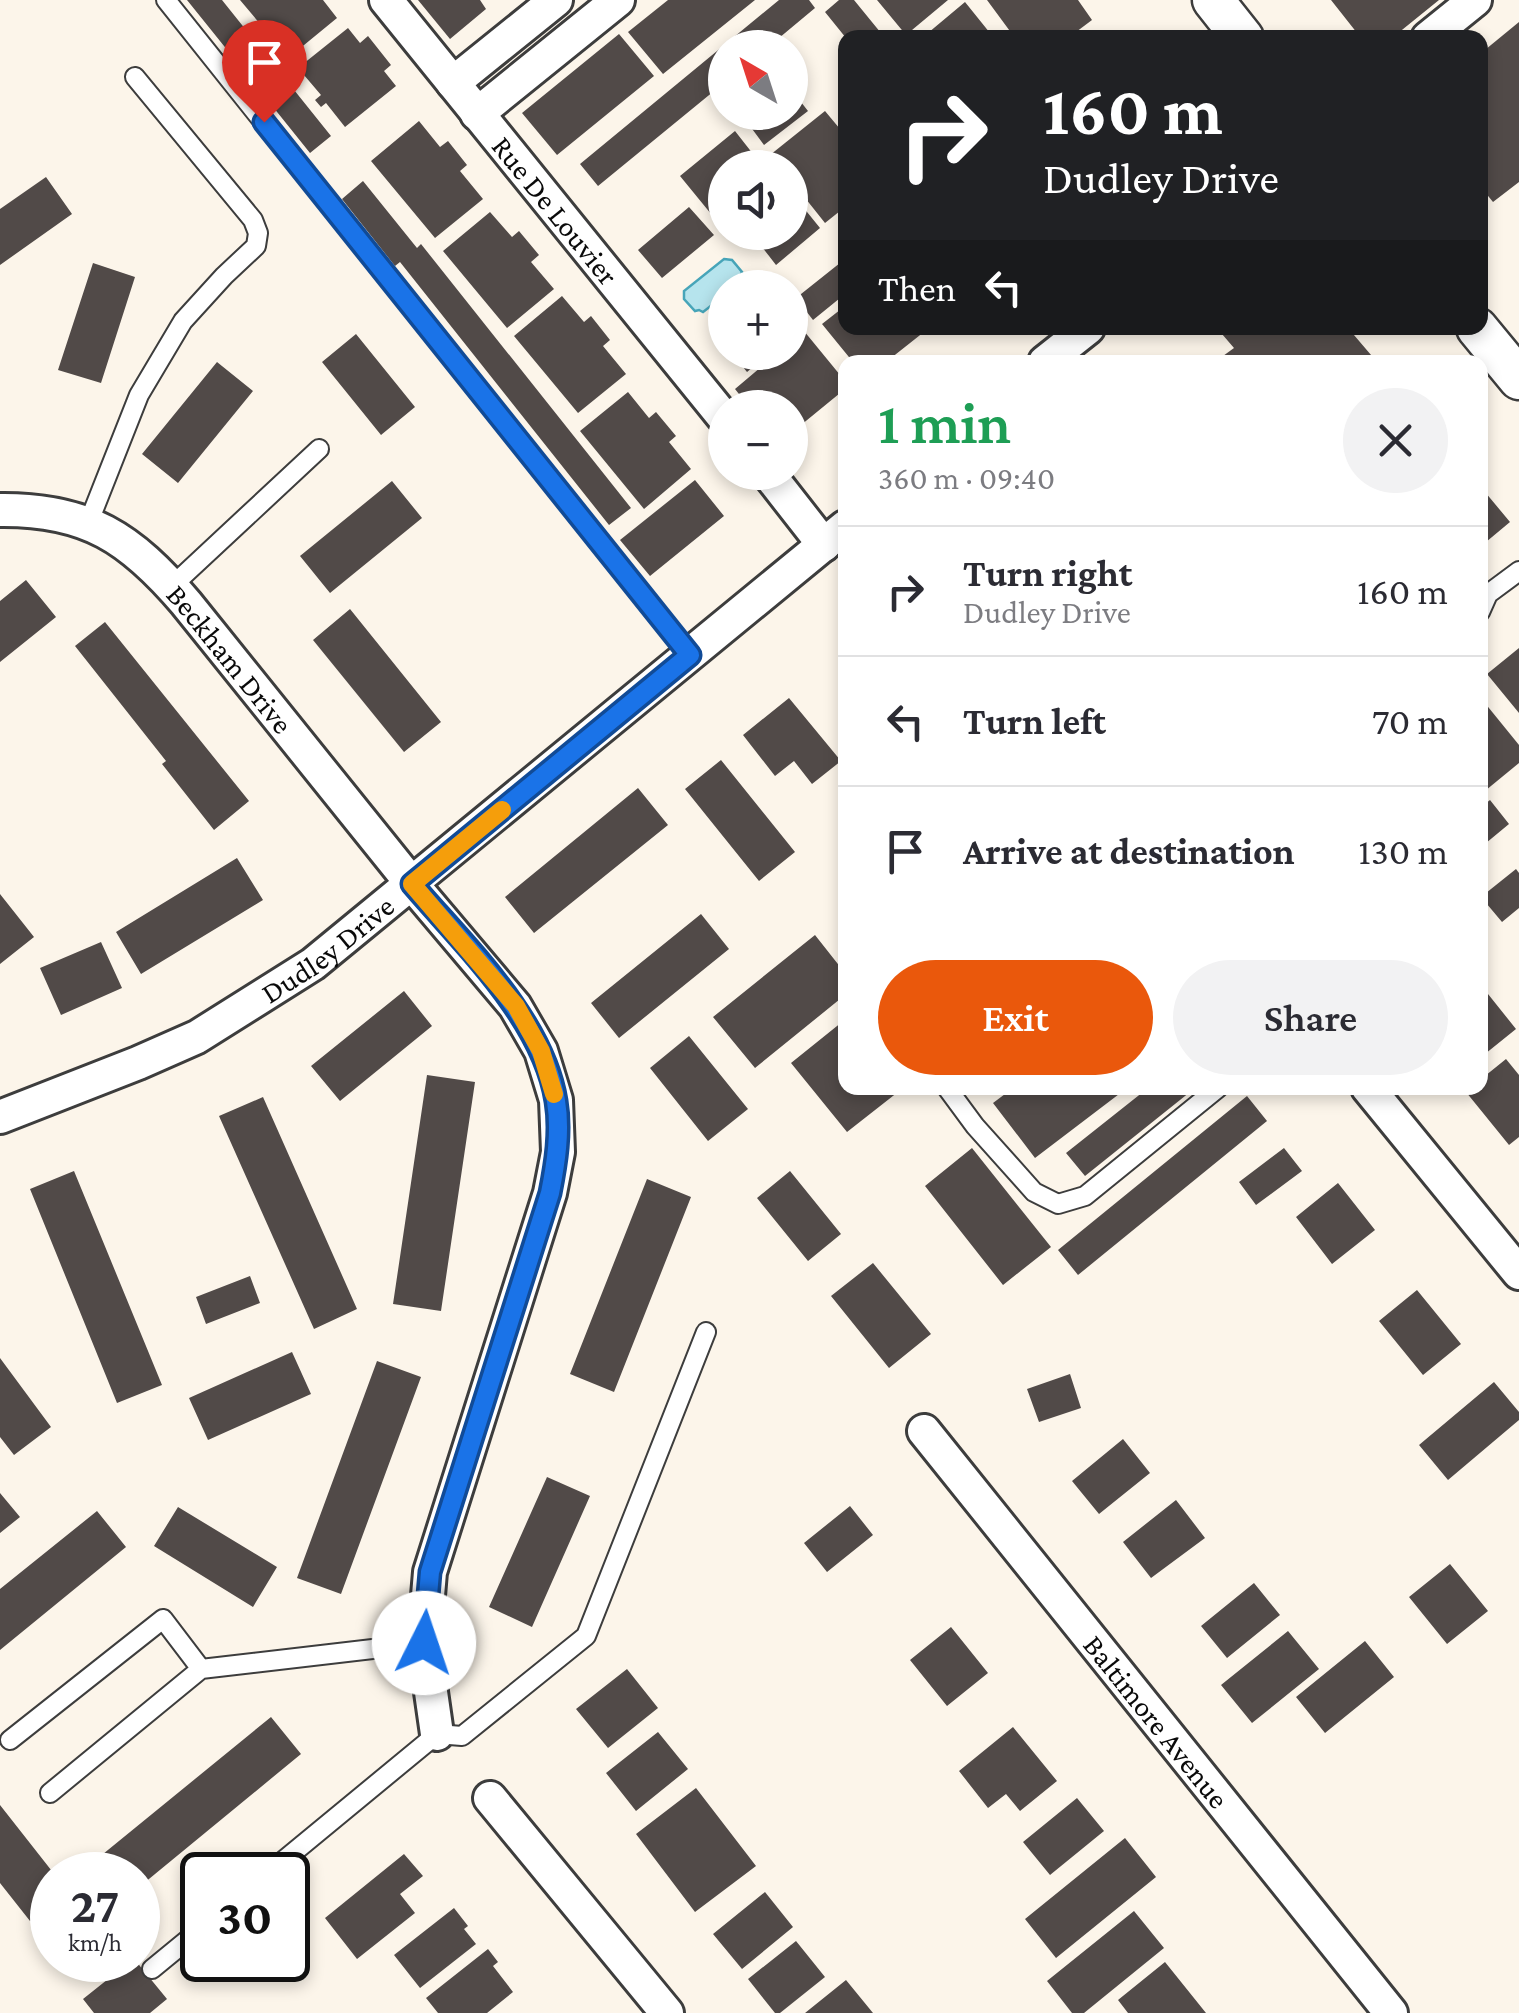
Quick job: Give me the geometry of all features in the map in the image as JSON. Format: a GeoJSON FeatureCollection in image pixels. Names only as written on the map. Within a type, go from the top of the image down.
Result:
{"type":"FeatureCollection","features":[{"type":"Feature","properties":{"kind":"street","name":"Rue De Louvier"},"geometry":{"type":"LineString","coordinates":[[386,0],[708,398]]}},
{"type":"Feature","properties":{"kind":"street"},"geometry":{"type":"LineString","coordinates":[[453,83],[556,0]]}},
{"type":"Feature","properties":{"kind":"street"},"geometry":{"type":"LineString","coordinates":[[478,114],[618,0]]}},
{"type":"Feature","properties":{"kind":"street"},"geometry":{"type":"LineString","coordinates":[[1213,0],[1237,30]]}},
{"type":"Feature","properties":{"kind":"street"},"geometry":{"type":"LineString","coordinates":[[1438,30],[1474,0]]}},
{"type":"Feature","properties":{"kind":"street"},"geometry":{"type":"LineString","coordinates":[[1054,355],[1079,335]]}},
{"type":"Feature","properties":{"kind":"street"},"geometry":{"type":"LineString","coordinates":[[1483,335],[1519,379]]}},
{"type":"Feature","properties":{"kind":"street"},"geometry":{"type":"LineString","coordinates":[[786,490],[834,536]]}},
{"type":"Feature","properties":{"kind":"street","name":"Beckham Drive"},"geometry":{"type":"LineString","coordinates":[[0,510],[48,512],[88,524],[140,554],[172,586],[412,884],[516,1006],[541,1051],[556,1100],[558,1152],[550,1193],[430,1572],[424,1643],[437,1734]]}},
{"type":"Feature","properties":{"kind":"street","name":"Dudley Drive"},"geometry":{"type":"LineString","coordinates":[[0,1116],[138,1064],[197,1037],[313,964],[834,536]]}},
{"type":"Feature","properties":{"kind":"street"},"geometry":{"type":"LineString","coordinates":[[1374,1095],[1519,1274]]}},
{"type":"Feature","properties":{"kind":"street","name":"Baltimore Avenue"},"geometry":{"type":"LineString","coordinates":[[924,1431],[1391,2013]]}},
{"type":"Feature","properties":{"kind":"street"},"geometry":{"type":"LineString","coordinates":[[490,1798],[668,2013]]}},
{"type":"Feature","properties":{"kind":"lane"},"geometry":{"type":"LineString","coordinates":[[166,0],[690,655]]}},
{"type":"Feature","properties":{"kind":"lane"},"geometry":{"type":"LineString","coordinates":[[88,524],[138,395],[183,321],[256,246],[258,233],[253,220],[135,76]]}},
{"type":"Feature","properties":{"kind":"lane"},"geometry":{"type":"LineString","coordinates":[[172,586],[318,449]]}},
{"type":"Feature","properties":{"kind":"lane"},"geometry":{"type":"LineString","coordinates":[[1488,594],[1519,571]]}},
{"type":"Feature","properties":{"kind":"lane"},"geometry":{"type":"LineString","coordinates":[[952,1095],[1034,1192],[1058,1204],[1085,1196],[1209,1095]]}},
{"type":"Feature","properties":{"kind":"lane"},"geometry":{"type":"LineString","coordinates":[[294,1852],[437,1734],[462,1736],[586,1636],[706,1332]]}},
{"type":"Feature","properties":{"kind":"lane"},"geometry":{"type":"LineString","coordinates":[[10,1740],[163,1619],[201,1669]]}},
{"type":"Feature","properties":{"kind":"lane"},"geometry":{"type":"LineString","coordinates":[[50,1793],[201,1669],[424,1643]]}},
{"type":"Feature","properties":{"kind":"lane"},"geometry":{"type":"LineString","coordinates":[[160,1963],[180,1946]]}},
{"type":"Feature","properties":{"kind":"water"},"geometry":{"type":"Polygon","coordinates":[[[724,259],[732,260],[740,270],[710,270],[724,259]]]}},
{"type":"Feature","properties":{"kind":"water"},"geometry":{"type":"Polygon","coordinates":[[[708,272],[708,308],[695,311],[684,299],[684,291],[708,272]]]}},
{"type":"Feature","properties":{"kind":"building"},"geometry":{"type":"Polygon","coordinates":[[[187,0],[222,0],[331,136],[310,153],[187,0]]]}},
{"type":"Feature","properties":{"kind":"building"},"geometry":{"type":"Polygon","coordinates":[[[240,0],[323,0],[337,18],[287,59],[266,33],[260,37],[255,30],[261,25],[240,0]]]}},
{"type":"Feature","properties":{"kind":"building"},"geometry":{"type":"Polygon","coordinates":[[[418,0],[480,0],[486,9],[450,39],[418,0]]]}},
{"type":"Feature","properties":{"kind":"building"},"geometry":{"type":"Polygon","coordinates":[[[668,0],[755,0],[718,30],[708,30],[708,38],[663,74],[628,32],[668,0]]]}},
{"type":"Feature","properties":{"kind":"building"},"geometry":{"type":"Polygon","coordinates":[[[779,0],[809,0],[815,8],[789,30],[743,30],[779,0]]]}},
{"type":"Feature","properties":{"kind":"building"},"geometry":{"type":"Polygon","coordinates":[[[839,0],[854,0],[878,30],[840,30],[825,12],[839,0]]]}},
{"type":"Feature","properties":{"kind":"building"},"geometry":{"type":"Polygon","coordinates":[[[877,0],[948,0],[912,30],[902,30],[877,0]]]}},
{"type":"Feature","properties":{"kind":"building"},"geometry":{"type":"Polygon","coordinates":[[[987,0],[1078,0],[1092,20],[1079,30],[1009,30],[987,0]]]}},
{"type":"Feature","properties":{"kind":"building"},"geometry":{"type":"Polygon","coordinates":[[[1331,0],[1439,0],[1402,30],[1355,30],[1331,0]]]}},
{"type":"Feature","properties":{"kind":"building"},"geometry":{"type":"Polygon","coordinates":[[[965,2],[988,30],[932,30],[965,2]]]}},
{"type":"Feature","properties":{"kind":"building"},"geometry":{"type":"Polygon","coordinates":[[[1519,22],[1519,182],[1493,202],[1488,196],[1488,47],[1519,22]]]}},
{"type":"Feature","properties":{"kind":"building"},"geometry":{"type":"Polygon","coordinates":[[[348,28],[360,43],[368,36],[391,65],[384,71],[396,86],[345,127],[326,103],[321,107],[315,100],[321,95],[298,68],[348,28]]]}},
{"type":"Feature","properties":{"kind":"building"},"geometry":{"type":"Polygon","coordinates":[[[619,34],[654,76],[557,155],[522,113],[619,34]]]}},
{"type":"Feature","properties":{"kind":"building"},"geometry":{"type":"Polygon","coordinates":[[[708,59],[708,96],[598,186],[580,164],[708,59]]]}},
{"type":"Feature","properties":{"kind":"building"},"geometry":{"type":"Polygon","coordinates":[[[825,111],[838,127],[838,213],[825,223],[808,202],[808,150],[776,150],[801,130],[808,130],[808,125],[825,111]]]}},
{"type":"Feature","properties":{"kind":"building"},"geometry":{"type":"Polygon","coordinates":[[[419,121],[440,147],[448,141],[467,165],[460,171],[483,199],[435,238],[371,161],[419,121]]]}},
{"type":"Feature","properties":{"kind":"building"},"geometry":{"type":"Polygon","coordinates":[[[753,130],[783,130],[764,145],[753,130]]]}},
{"type":"Feature","properties":{"kind":"building"},"geometry":{"type":"Polygon","coordinates":[[[735,131],[750,150],[712,150],[735,131]]]}},
{"type":"Feature","properties":{"kind":"building"},"geometry":{"type":"Polygon","coordinates":[[[708,153],[708,210],[680,176],[708,153]]]}},
{"type":"Feature","properties":{"kind":"building"},"geometry":{"type":"Polygon","coordinates":[[[46,177],[72,214],[0,265],[0,209],[46,177]]]}},
{"type":"Feature","properties":{"kind":"building"},"geometry":{"type":"Polygon","coordinates":[[[363,181],[417,248],[421,244],[631,508],[609,525],[400,262],[395,266],[342,199],[363,181]]]}},
{"type":"Feature","properties":{"kind":"building"},"geometry":{"type":"Polygon","coordinates":[[[689,207],[708,228],[708,240],[662,278],[638,250],[689,207]]]}},
{"type":"Feature","properties":{"kind":"building"},"geometry":{"type":"Polygon","coordinates":[[[490,212],[512,237],[519,231],[539,255],[531,262],[554,289],[507,328],[443,251],[490,212]]]}},
{"type":"Feature","properties":{"kind":"building"},"geometry":{"type":"Polygon","coordinates":[[[808,213],[820,228],[808,238],[808,213]]]}},
{"type":"Feature","properties":{"kind":"building"},"geometry":{"type":"Polygon","coordinates":[[[764,250],[794,250],[776,265],[764,250]]]}},
{"type":"Feature","properties":{"kind":"building"},"geometry":{"type":"Polygon","coordinates":[[[93,263],[135,277],[101,383],[58,370],[93,263]]]}},
{"type":"Feature","properties":{"kind":"building"},"geometry":{"type":"Polygon","coordinates":[[[838,265],[838,300],[813,320],[808,314],[808,288],[838,265]]]}},
{"type":"Feature","properties":{"kind":"building"},"geometry":{"type":"Polygon","coordinates":[[[562,296],[584,322],[591,316],[610,340],[603,346],[626,374],[578,413],[514,336],[562,296]]]}},
{"type":"Feature","properties":{"kind":"building"},"geometry":{"type":"Polygon","coordinates":[[[838,311],[838,335],[920,335],[895,355],[847,355],[822,324],[838,311]]]}},
{"type":"Feature","properties":{"kind":"building"},"geometry":{"type":"Polygon","coordinates":[[[356,334],[415,407],[381,435],[322,362],[356,334]]]}},
{"type":"Feature","properties":{"kind":"building"},"geometry":{"type":"Polygon","coordinates":[[[1223,335],[1354,335],[1371,355],[1224,355],[1234,348],[1223,335]]]}},
{"type":"Feature","properties":{"kind":"building"},"geometry":{"type":"Polygon","coordinates":[[[808,336],[838,372],[838,395],[808,419],[808,390],[735,389],[758,370],[808,370],[808,336]]]}},
{"type":"Feature","properties":{"kind":"building"},"geometry":{"type":"Polygon","coordinates":[[[217,362],[253,391],[178,483],[142,454],[217,362]]]}},
{"type":"Feature","properties":{"kind":"building"},"geometry":{"type":"Polygon","coordinates":[[[628,392],[649,418],[656,412],[676,436],[669,442],[691,469],[644,509],[580,431],[628,392]]]}},
{"type":"Feature","properties":{"kind":"building"},"geometry":{"type":"Polygon","coordinates":[[[695,480],[724,516],[650,576],[620,540],[695,480]]]}},
{"type":"Feature","properties":{"kind":"building"},"geometry":{"type":"Polygon","coordinates":[[[392,481],[422,518],[330,593],[300,556],[392,481]]]}},
{"type":"Feature","properties":{"kind":"building"},"geometry":{"type":"Polygon","coordinates":[[[1488,496],[1510,522],[1488,540],[1488,496]]]}},
{"type":"Feature","properties":{"kind":"building"},"geometry":{"type":"Polygon","coordinates":[[[26,580],[56,617],[0,662],[0,601],[26,580]]]}},
{"type":"Feature","properties":{"kind":"building"},"geometry":{"type":"Polygon","coordinates":[[[350,609],[441,722],[404,752],[313,640],[350,609]]]}},
{"type":"Feature","properties":{"kind":"building"},"geometry":{"type":"Polygon","coordinates":[[[105,622],[249,801],[214,830],[162,764],[166,761],[75,646],[105,622]]]}},
{"type":"Feature","properties":{"kind":"building"},"geometry":{"type":"Polygon","coordinates":[[[1519,648],[1519,713],[1488,675],[1519,648]]]}},
{"type":"Feature","properties":{"kind":"building"},"geometry":{"type":"Polygon","coordinates":[[[789,698],[838,757],[838,763],[812,784],[794,761],[775,776],[743,735],[789,698]]]}},
{"type":"Feature","properties":{"kind":"building"},"geometry":{"type":"Polygon","coordinates":[[[1488,707],[1519,745],[1519,763],[1488,788],[1488,707]]]}},
{"type":"Feature","properties":{"kind":"building"},"geometry":{"type":"Polygon","coordinates":[[[721,760],[795,852],[759,881],[685,789],[721,760]]]}},
{"type":"Feature","properties":{"kind":"building"},"geometry":{"type":"Polygon","coordinates":[[[638,788],[668,825],[534,933],[505,897],[638,788]]]}},
{"type":"Feature","properties":{"kind":"building"},"geometry":{"type":"Polygon","coordinates":[[[1488,802],[1509,824],[1488,841],[1488,802]]]}},
{"type":"Feature","properties":{"kind":"building"},"geometry":{"type":"Polygon","coordinates":[[[237,858],[263,900],[141,974],[116,932],[237,858]]]}},
{"type":"Feature","properties":{"kind":"building"},"geometry":{"type":"Polygon","coordinates":[[[1516,869],[1519,873],[1519,908],[1502,922],[1488,905],[1488,891],[1516,869]]]}},
{"type":"Feature","properties":{"kind":"building"},"geometry":{"type":"Polygon","coordinates":[[[0,894],[34,937],[0,964],[0,894]]]}},
{"type":"Feature","properties":{"kind":"building"},"geometry":{"type":"Polygon","coordinates":[[[701,914],[729,949],[619,1038],[591,1003],[701,914]]]}},
{"type":"Feature","properties":{"kind":"building"},"geometry":{"type":"Polygon","coordinates":[[[815,935],[838,964],[838,1001],[755,1068],[713,1017],[815,935]]]}},
{"type":"Feature","properties":{"kind":"building"},"geometry":{"type":"Polygon","coordinates":[[[101,942],[122,988],[61,1015],[40,968],[101,942]]]}},
{"type":"Feature","properties":{"kind":"building"},"geometry":{"type":"Polygon","coordinates":[[[404,991],[432,1026],[340,1101],[311,1066],[404,991]]]}},
{"type":"Feature","properties":{"kind":"building"},"geometry":{"type":"Polygon","coordinates":[[[1488,994],[1516,1029],[1488,1052],[1488,994]]]}},
{"type":"Feature","properties":{"kind":"building"},"geometry":{"type":"Polygon","coordinates":[[[838,1025],[838,1095],[894,1095],[847,1132],[791,1063],[838,1025]]]}},
{"type":"Feature","properties":{"kind":"building"},"geometry":{"type":"Polygon","coordinates":[[[689,1036],[748,1109],[708,1141],[650,1068],[689,1036]]]}},
{"type":"Feature","properties":{"kind":"building"},"geometry":{"type":"Polygon","coordinates":[[[1506,1059],[1519,1075],[1519,1137],[1509,1145],[1468,1095],[1488,1095],[1488,1074],[1506,1059]]]}},
{"type":"Feature","properties":{"kind":"building"},"geometry":{"type":"Polygon","coordinates":[[[427,1075],[475,1082],[441,1311],[393,1304],[427,1075]]]}},
{"type":"Feature","properties":{"kind":"building"},"geometry":{"type":"Polygon","coordinates":[[[1004,1095],[1118,1095],[1035,1158],[993,1103],[1004,1095]]]}},
{"type":"Feature","properties":{"kind":"building"},"geometry":{"type":"Polygon","coordinates":[[[1139,1095],[1186,1095],[1085,1176],[1066,1153],[1139,1095]]]}},
{"type":"Feature","properties":{"kind":"building"},"geometry":{"type":"Polygon","coordinates":[[[1247,1096],[1267,1121],[1078,1275],[1058,1250],[1247,1096]]]}},
{"type":"Feature","properties":{"kind":"building"},"geometry":{"type":"Polygon","coordinates":[[[263,1097],[357,1309],[314,1329],[219,1116],[263,1097]]]}},
{"type":"Feature","properties":{"kind":"building"},"geometry":{"type":"Polygon","coordinates":[[[972,1148],[1051,1247],[1003,1285],[925,1186],[972,1148]]]}},
{"type":"Feature","properties":{"kind":"building"},"geometry":{"type":"Polygon","coordinates":[[[1284,1148],[1302,1171],[1256,1205],[1239,1182],[1284,1148]]]}},
{"type":"Feature","properties":{"kind":"building"},"geometry":{"type":"Polygon","coordinates":[[[74,1171],[162,1385],[117,1403],[30,1189],[74,1171]]]}},
{"type":"Feature","properties":{"kind":"building"},"geometry":{"type":"Polygon","coordinates":[[[790,1171],[841,1234],[808,1261],[757,1198],[790,1171]]]}},
{"type":"Feature","properties":{"kind":"building"},"geometry":{"type":"Polygon","coordinates":[[[647,1179],[691,1197],[614,1392],[570,1374],[647,1179]]]}},
{"type":"Feature","properties":{"kind":"building"},"geometry":{"type":"Polygon","coordinates":[[[1338,1183],[1375,1230],[1332,1264],[1296,1217],[1338,1183]]]}},
{"type":"Feature","properties":{"kind":"building"},"geometry":{"type":"Polygon","coordinates":[[[873,1263],[931,1334],[889,1368],[831,1296],[873,1263]]]}},
{"type":"Feature","properties":{"kind":"building"},"geometry":{"type":"Polygon","coordinates":[[[250,1276],[260,1303],[206,1324],[196,1297],[250,1276]]]}},
{"type":"Feature","properties":{"kind":"building"},"geometry":{"type":"Polygon","coordinates":[[[1417,1290],[1461,1344],[1423,1375],[1379,1321],[1417,1290]]]}},
{"type":"Feature","properties":{"kind":"building"},"geometry":{"type":"Polygon","coordinates":[[[292,1352],[311,1394],[208,1440],[189,1398],[292,1352]]]}},
{"type":"Feature","properties":{"kind":"building"},"geometry":{"type":"Polygon","coordinates":[[[0,1358],[51,1427],[14,1455],[0,1437],[0,1358]]]}},
{"type":"Feature","properties":{"kind":"building"},"geometry":{"type":"Polygon","coordinates":[[[377,1361],[421,1377],[341,1594],[297,1578],[377,1361]]]}},
{"type":"Feature","properties":{"kind":"building"},"geometry":{"type":"Polygon","coordinates":[[[1070,1374],[1081,1408],[1039,1422],[1027,1389],[1070,1374]]]}},
{"type":"Feature","properties":{"kind":"building"},"geometry":{"type":"Polygon","coordinates":[[[1494,1382],[1519,1412],[1519,1420],[1448,1480],[1419,1445],[1494,1382]]]}},
{"type":"Feature","properties":{"kind":"building"},"geometry":{"type":"Polygon","coordinates":[[[1123,1439],[1150,1473],[1099,1514],[1072,1481],[1123,1439]]]}},
{"type":"Feature","properties":{"kind":"building"},"geometry":{"type":"Polygon","coordinates":[[[547,1477],[590,1496],[532,1627],[489,1607],[547,1477]]]}},
{"type":"Feature","properties":{"kind":"building"},"geometry":{"type":"Polygon","coordinates":[[[0,1493],[20,1517],[0,1533],[0,1493]]]}},
{"type":"Feature","properties":{"kind":"building"},"geometry":{"type":"Polygon","coordinates":[[[1176,1500],[1205,1538],[1151,1578],[1123,1542],[1176,1500]]]}},
{"type":"Feature","properties":{"kind":"building"},"geometry":{"type":"Polygon","coordinates":[[[850,1506],[873,1535],[827,1572],[804,1543],[850,1506]]]}},
{"type":"Feature","properties":{"kind":"building"},"geometry":{"type":"Polygon","coordinates":[[[178,1507],[277,1567],[253,1607],[154,1546],[178,1507]]]}},
{"type":"Feature","properties":{"kind":"building"},"geometry":{"type":"Polygon","coordinates":[[[97,1511],[126,1547],[0,1650],[0,1589],[97,1511]]]}},
{"type":"Feature","properties":{"kind":"building"},"geometry":{"type":"Polygon","coordinates":[[[1450,1564],[1488,1611],[1447,1644],[1409,1597],[1450,1564]]]}},
{"type":"Feature","properties":{"kind":"building"},"geometry":{"type":"Polygon","coordinates":[[[1254,1583],[1280,1615],[1227,1658],[1201,1626],[1254,1583]]]}},
{"type":"Feature","properties":{"kind":"building"},"geometry":{"type":"Polygon","coordinates":[[[951,1627],[988,1673],[947,1706],[910,1660],[951,1627]]]}},
{"type":"Feature","properties":{"kind":"building"},"geometry":{"type":"Polygon","coordinates":[[[1288,1631],[1319,1669],[1252,1723],[1221,1685],[1288,1631]]]}},
{"type":"Feature","properties":{"kind":"building"},"geometry":{"type":"Polygon","coordinates":[[[1365,1641],[1394,1677],[1325,1733],[1296,1697],[1365,1641]]]}},
{"type":"Feature","properties":{"kind":"building"},"geometry":{"type":"Polygon","coordinates":[[[627,1669],[658,1708],[608,1748],[576,1709],[627,1669]]]}},
{"type":"Feature","properties":{"kind":"building"},"geometry":{"type":"Polygon","coordinates":[[[271,1717],[301,1754],[160,1870],[160,1852],[105,1852],[271,1717]]]}},
{"type":"Feature","properties":{"kind":"building"},"geometry":{"type":"Polygon","coordinates":[[[1013,1727],[1057,1781],[1020,1811],[1006,1794],[988,1808],[959,1771],[1013,1727]]]}},
{"type":"Feature","properties":{"kind":"building"},"geometry":{"type":"Polygon","coordinates":[[[658,1732],[688,1769],[636,1811],[606,1773],[658,1732]]]}},
{"type":"Feature","properties":{"kind":"building"},"geometry":{"type":"Polygon","coordinates":[[[696,1788],[756,1866],[695,1912],[636,1834],[696,1788]]]}},
{"type":"Feature","properties":{"kind":"building"},"geometry":{"type":"Polygon","coordinates":[[[1077,1798],[1104,1831],[1050,1875],[1023,1842],[1077,1798]]]}},
{"type":"Feature","properties":{"kind":"building"},"geometry":{"type":"Polygon","coordinates":[[[0,1805],[37,1852],[30,1852],[30,1921],[0,1883],[0,1805]]]}},
{"type":"Feature","properties":{"kind":"building"},"geometry":{"type":"Polygon","coordinates":[[[1125,1838],[1156,1877],[1056,1958],[1025,1919],[1125,1838]]]}},
{"type":"Feature","properties":{"kind":"building"},"geometry":{"type":"Polygon","coordinates":[[[404,1854],[423,1876],[400,1894],[415,1913],[357,1959],[325,1918],[404,1854]]]}},
{"type":"Feature","properties":{"kind":"building"},"geometry":{"type":"Polygon","coordinates":[[[765,1892],[793,1927],[742,1969],[713,1934],[765,1892]]]}},
{"type":"Feature","properties":{"kind":"building"},"geometry":{"type":"Polygon","coordinates":[[[454,1908],[476,1944],[420,1988],[394,1955],[454,1908]]]}},
{"type":"Feature","properties":{"kind":"building"},"geometry":{"type":"Polygon","coordinates":[[[1134,1911],[1164,1948],[1084,2013],[1072,2013],[1047,1981],[1134,1911]]]}},
{"type":"Feature","properties":{"kind":"building"},"geometry":{"type":"Polygon","coordinates":[[[796,1941],[825,1977],[775,2013],[748,1979],[796,1941]]]}},
{"type":"Feature","properties":{"kind":"building"},"geometry":{"type":"Polygon","coordinates":[[[488,1949],[498,1962],[493,1966],[513,1992],[487,2013],[438,2013],[426,1998],[488,1949]]]}},
{"type":"Feature","properties":{"kind":"building"},"geometry":{"type":"Polygon","coordinates":[[[1165,1962],[1206,2013],[1128,2013],[1118,2000],[1165,1962]]]}},
{"type":"Feature","properties":{"kind":"building"},"geometry":{"type":"Polygon","coordinates":[[[846,1980],[873,2013],[805,2013],[846,1980]]]}},
{"type":"Feature","properties":{"kind":"building"},"geometry":{"type":"Polygon","coordinates":[[[104,1982],[153,1982],[167,1999],[150,2013],[94,2013],[83,1999],[104,1982]]]}},
{"type":"Feature","properties":{"kind":"slow traffic"},"geometry":{"type":"LineString","coordinates":[[502,810],[412,884],[516,1006],[541,1051],[554,1094]]}},
{"type":"Feature","properties":{"kind":"route"},"geometry":{"type":"LineString","coordinates":[[264,122],[690,655],[412,884],[516,1006],[541,1051],[556,1100],[558,1152],[550,1193],[430,1572],[424,1643]]}}]}
